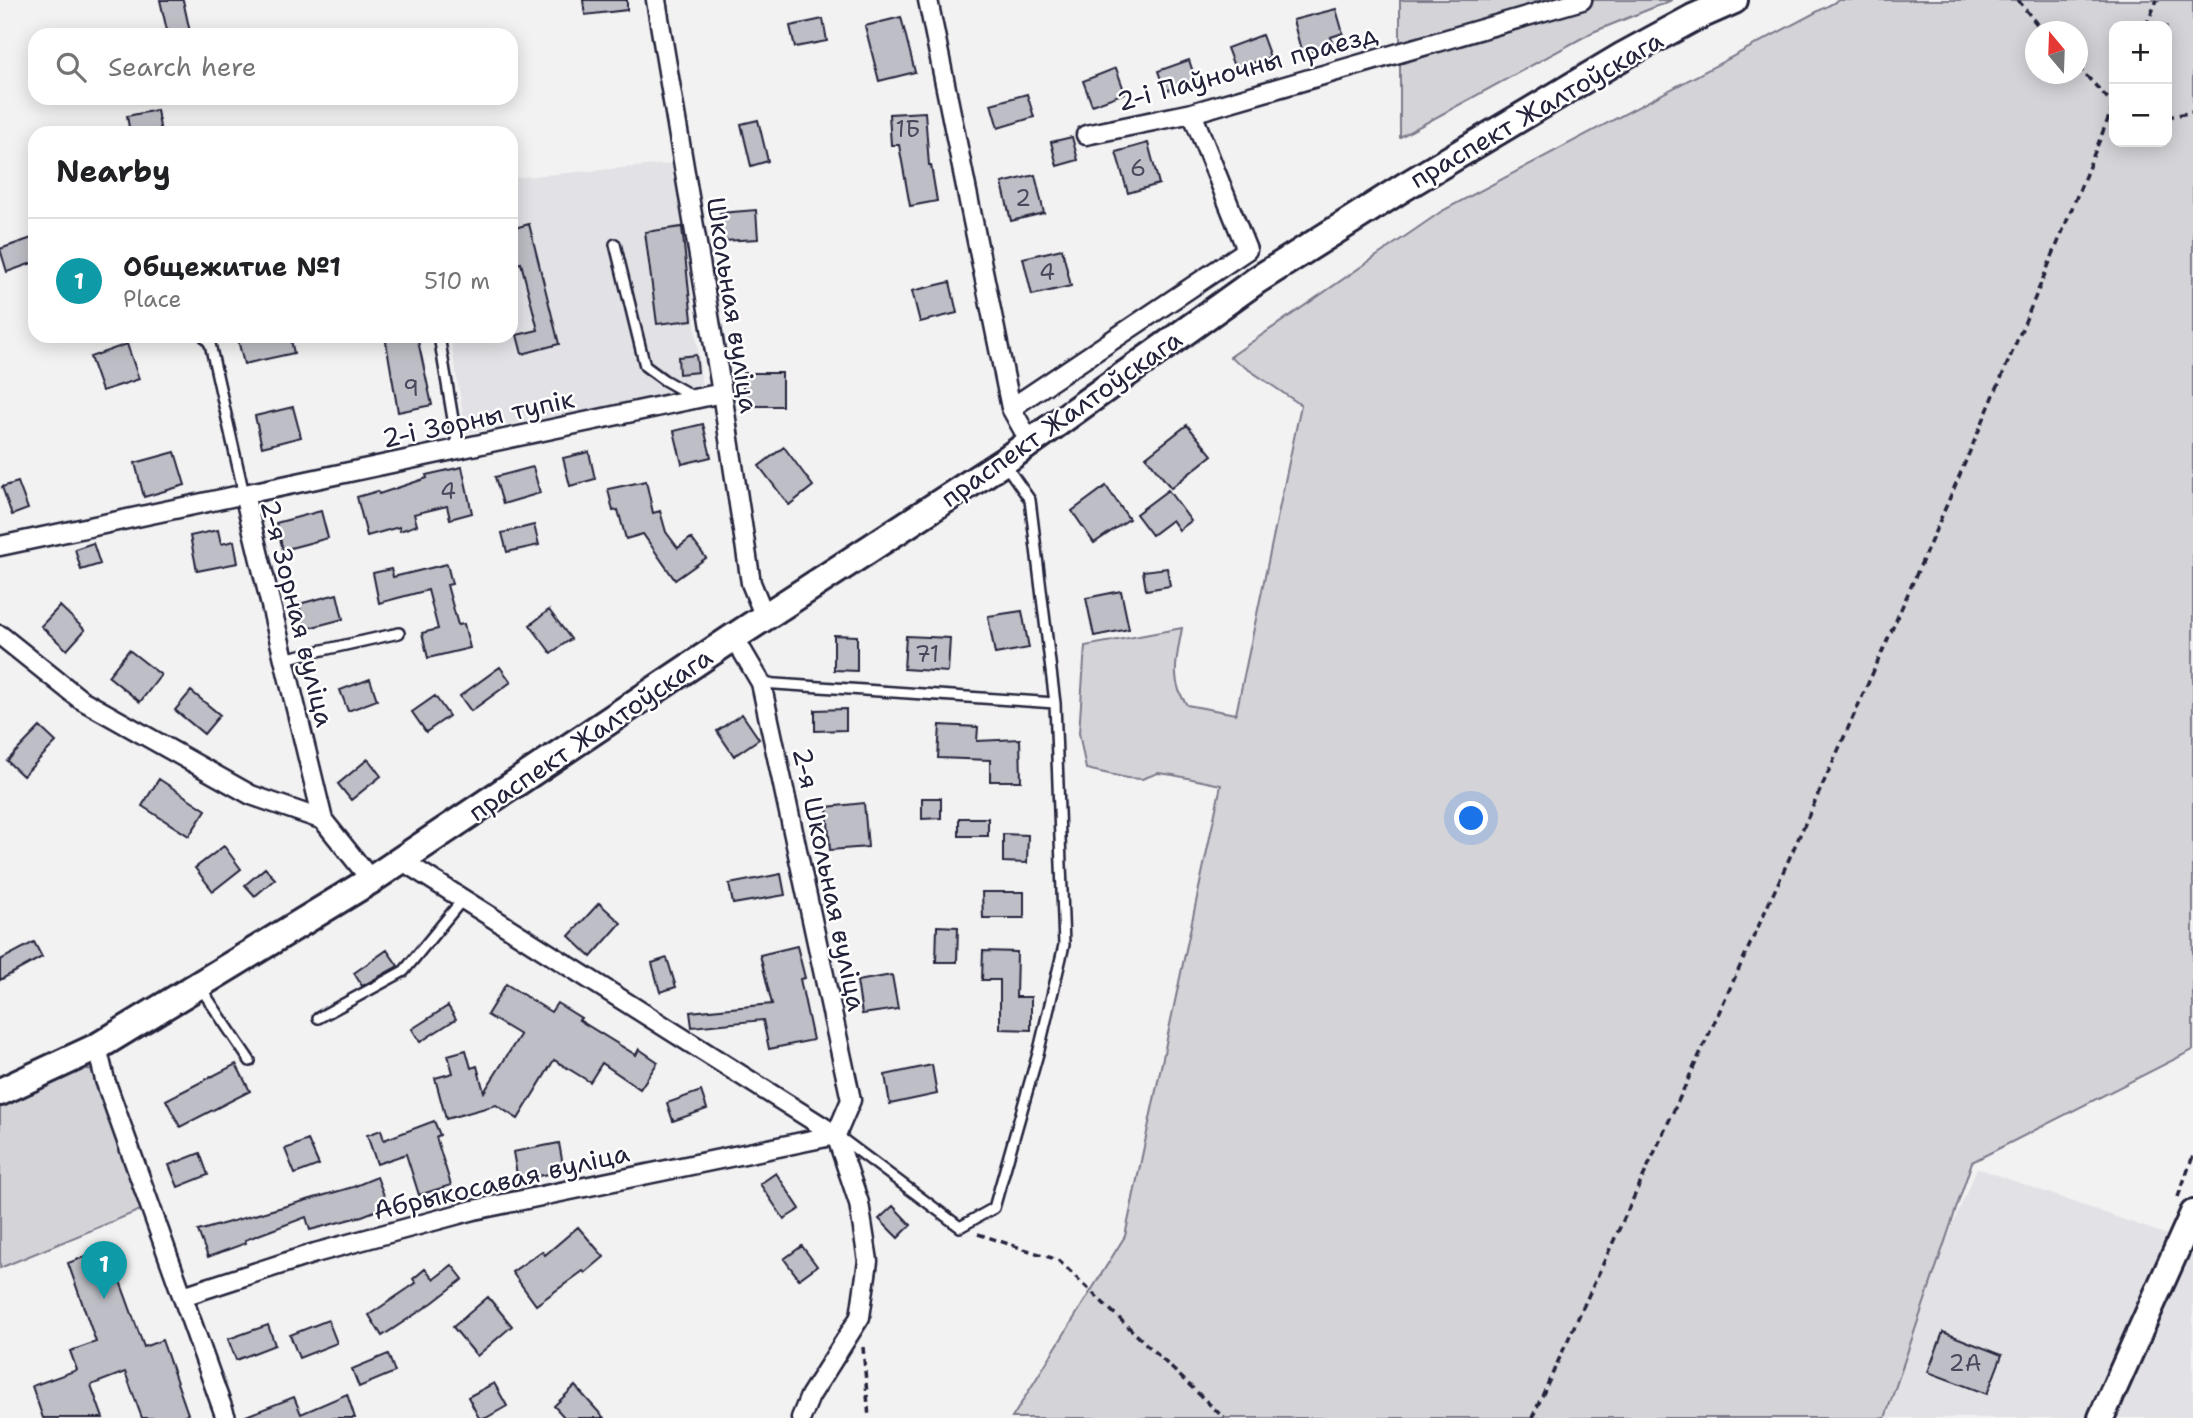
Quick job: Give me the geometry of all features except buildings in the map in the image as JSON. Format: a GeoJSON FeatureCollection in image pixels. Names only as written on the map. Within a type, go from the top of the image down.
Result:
{"type":"FeatureCollection","features":[{"type":"Feature","properties":{"kind":"main road","name":"праспект Жалтоўскага"},"geometry":{"type":"LineString","coordinates":[[0,1092],[97,1047],[371,880],[734,637],[1003,462],[1257,280],[1404,187],[1623,56],[1693,18],[1734,0]]}},
{"type":"Feature","properties":{"kind":"street","name":"Школьная вуліца"},"geometry":{"type":"LineString","coordinates":[[656,0],[751,583],[765,617]]}},
{"type":"Feature","properties":{"kind":"street"},"geometry":{"type":"LineString","coordinates":[[928,0],[1011,408],[1030,442]]}},
{"type":"Feature","properties":{"kind":"street","name":"2-і Паўночны праезд"},"geometry":{"type":"LineString","coordinates":[[1086,135],[1192,113],[1582,0]]}},
{"type":"Feature","properties":{"kind":"street"},"geometry":{"type":"LineString","coordinates":[[1011,408],[1247,250],[1192,113]]}},
{"type":"Feature","properties":{"kind":"street","name":"2-і Зорны тупік"},"geometry":{"type":"LineString","coordinates":[[244,494],[722,393]]}},
{"type":"Feature","properties":{"kind":"street","name":"2-я Зорная вуліца"},"geometry":{"type":"LineString","coordinates":[[0,546],[244,494],[324,820],[371,880]]}},
{"type":"Feature","properties":{"kind":"street"},"geometry":{"type":"LineString","coordinates":[[0,635],[80,699],[251,795],[324,820]]}},
{"type":"Feature","properties":{"kind":"street","name":"2-я Школьная вуліца"},"geometry":{"type":"LineString","coordinates":[[734,637],[761,683],[851,1100],[836,1135]]}},
{"type":"Feature","properties":{"kind":"street"},"geometry":{"type":"LineString","coordinates":[[401,860],[836,1135],[859,1203],[868,1261],[860,1317],[810,1396],[801,1418]]}},
{"type":"Feature","properties":{"kind":"street"},"geometry":{"type":"LineString","coordinates":[[97,1047],[105,1080],[226,1418]]}},
{"type":"Feature","properties":{"kind":"street","name":"Абрыкосавая вуліца"},"geometry":{"type":"LineString","coordinates":[[183,1296],[315,1253],[474,1210],[836,1135]]}},
{"type":"Feature","properties":{"kind":"street"},"geometry":{"type":"LineString","coordinates":[[2101,1418],[2193,1213]]}},
{"type":"Feature","properties":{"kind":"lane"},"geometry":{"type":"LineString","coordinates":[[615,244],[645,366],[698,399]]}},
{"type":"Feature","properties":{"kind":"lane"},"geometry":{"type":"LineString","coordinates":[[209,343],[244,494]]}},
{"type":"Feature","properties":{"kind":"lane"},"geometry":{"type":"LineString","coordinates":[[440,343],[458,449]]}},
{"type":"Feature","properties":{"kind":"lane"},"geometry":{"type":"LineString","coordinates":[[836,1135],[960,1227],[994,1208],[1039,1050],[1064,945],[1055,703],[1030,500],[1003,462]]}},
{"type":"Feature","properties":{"kind":"lane"},"geometry":{"type":"LineString","coordinates":[[283,659],[399,633]]}},
{"type":"Feature","properties":{"kind":"lane"},"geometry":{"type":"LineString","coordinates":[[761,683],[1055,703]]}},
{"type":"Feature","properties":{"kind":"lane"},"geometry":{"type":"LineString","coordinates":[[318,1018],[404,971],[463,899]]}},
{"type":"Feature","properties":{"kind":"lane"},"geometry":{"type":"LineString","coordinates":[[199,985],[250,1061]]}},
{"type":"Feature","properties":{"kind":"path"},"geometry":{"type":"LineString","coordinates":[[2018,0],[2034,21]]}},
{"type":"Feature","properties":{"kind":"path"},"geometry":{"type":"LineString","coordinates":[[2149,21],[2157,0]]}},
{"type":"Feature","properties":{"kind":"path"},"geometry":{"type":"LineString","coordinates":[[2088,78],[2109,100]]}},
{"type":"Feature","properties":{"kind":"path"},"geometry":{"type":"LineString","coordinates":[[2172,116],[2193,112]]}},
{"type":"Feature","properties":{"kind":"path"},"geometry":{"type":"LineString","coordinates":[[1532,1418],[1871,682],[2068,221],[2109,118]]}},
{"type":"Feature","properties":{"kind":"path"},"geometry":{"type":"LineString","coordinates":[[960,1227],[1058,1260],[1224,1418]]}},
{"type":"Feature","properties":{"kind":"path"},"geometry":{"type":"LineString","coordinates":[[860,1317],[869,1418]]}},
{"type":"Feature","properties":{"kind":"shaded area"},"geometry":{"type":"Polygon","coordinates":[[[1400,0],[1672,0],[1593,32],[1400,137],[1400,0]]]}},
{"type":"Feature","properties":{"kind":"shaded area"},"geometry":{"type":"Polygon","coordinates":[[[1839,0],[2193,0],[2193,1050],[1972,1162],[1885,1418],[1012,1418],[1125,1236],[1221,785],[1158,773],[1142,779],[1086,769],[1079,733],[1085,646],[1182,628],[1176,668],[1181,696],[1187,705],[1236,714],[1301,405],[1230,357],[1442,211],[1839,0]]]}},
{"type":"Feature","properties":{"kind":"shaded area"},"geometry":{"type":"Polygon","coordinates":[[[678,163],[702,388],[466,433],[451,343],[518,343],[518,177],[678,163]]]}},
{"type":"Feature","properties":{"kind":"shaded area"},"geometry":{"type":"Polygon","coordinates":[[[86,1068],[95,1072],[143,1209],[0,1268],[0,1107],[86,1068]]]}},
{"type":"Feature","properties":{"kind":"shaded area"},"geometry":{"type":"Polygon","coordinates":[[[1977,1168],[2193,1244],[2193,1418],[1870,1418],[1977,1168]]]}},
{"type":"Feature","properties":{"kind":"place","name":"Общежитие №1"},"geometry":{"type":"Point","coordinates":[104,1299]}}]}
